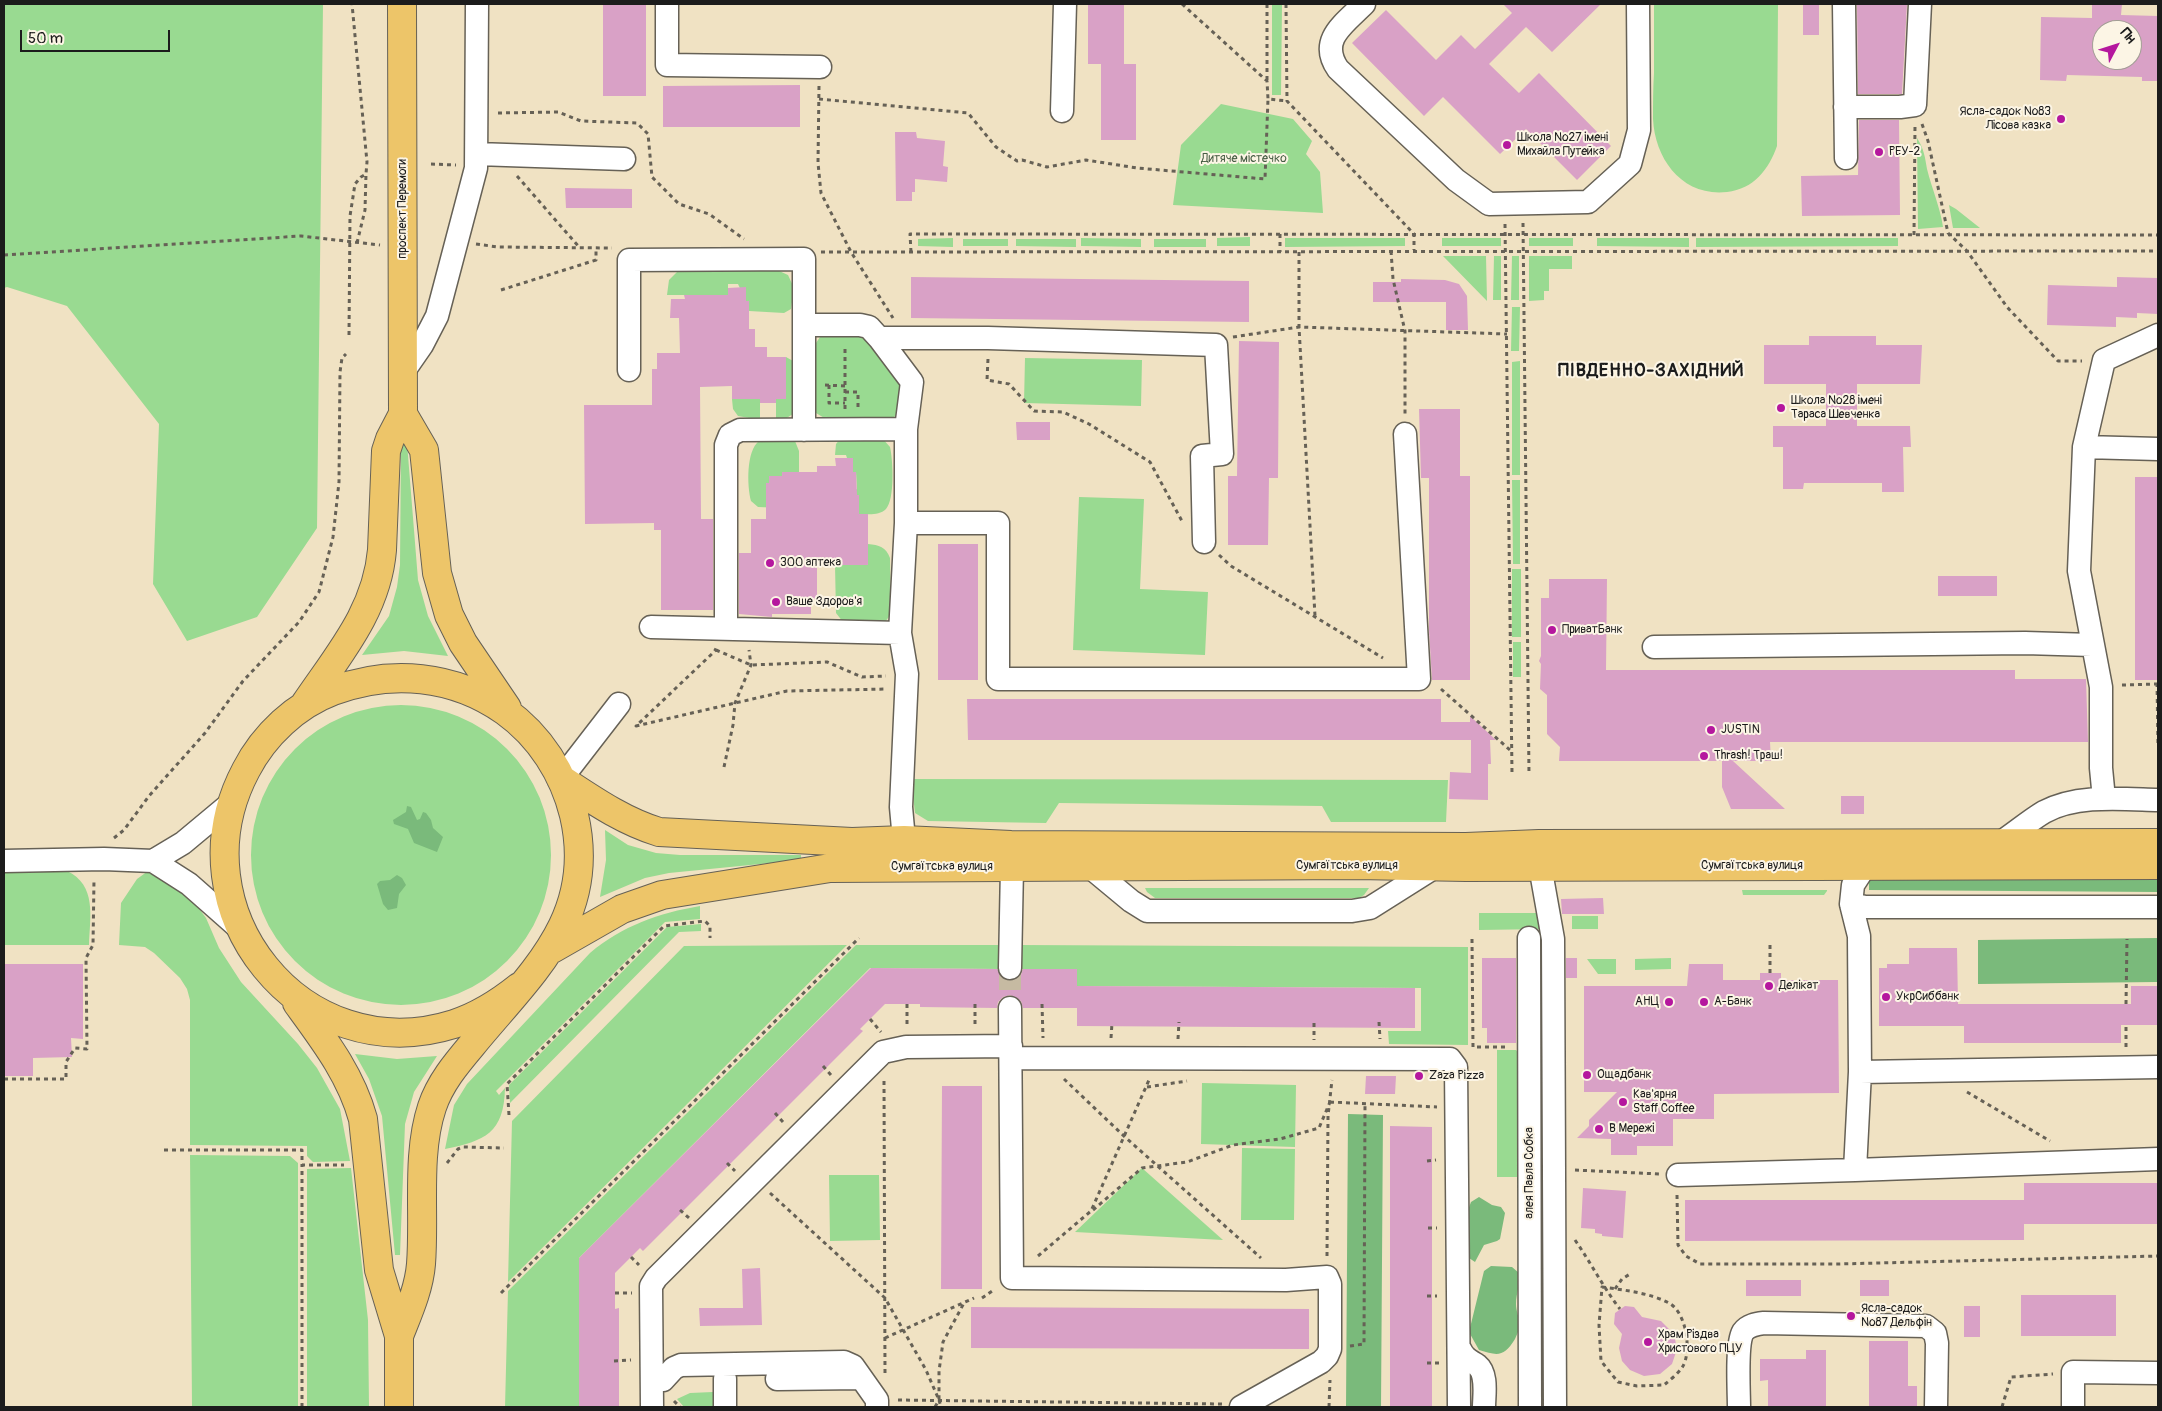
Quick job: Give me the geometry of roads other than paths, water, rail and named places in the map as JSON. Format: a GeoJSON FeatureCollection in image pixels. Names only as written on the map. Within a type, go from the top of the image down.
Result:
{"type":"FeatureCollection","features":[{"type":"Feature","properties":{"kind":"main road","name":"проспект Перемоги"},"geometry":{"type":"LineString","coordinates":[[402,4],[403,414]]}},
{"type":"Feature","properties":{"kind":"main road"},"geometry":{"type":"LineString","coordinates":[[303,706],[354,632],[373,595],[381,565],[386,451],[403,414]]}},
{"type":"Feature","properties":{"kind":"main road"},"geometry":{"type":"LineString","coordinates":[[403,414],[424,450],[437,573],[449,615],[463,643],[515,719]]}},
{"type":"Feature","properties":{"kind":"main road"},"geometry":{"type":"LineString","coordinates":[[399,1336],[419,1278],[428,1120],[439,1089],[519,987],[537,969],[552,949],[564,926],[572,902],[578,861],[576,827],[570,802],[561,779],[549,757],[515,719],[495,704],[472,692],[432,680],[398,677],[373,679],[325,694],[303,706],[283,722],[265,740],[250,760],[231,803],[225,832],[224,857],[230,898],[240,928],[253,952],[269,972],[287,990],[307,1005],[330,1017],[354,1026],[404,1032],[429,1030],[454,1024],[492,1007],[519,987]]}},
{"type":"Feature","properties":{"kind":"main road","name":"Сумгаїтська вулиця"},"geometry":{"type":"LineString","coordinates":[[561,779],[620,816],[640,826],[659,832],[852,842],[904,840],[1011,845],[1466,847],[1556,844],[2158,843]]}},
{"type":"Feature","properties":{"kind":"main road","name":"Сумгаїтська вулиця"},"geometry":{"type":"LineString","coordinates":[[552,949],[622,909],[652,898],[682,890],[830,868],[1358,865],[1436,867],[2158,865]]}},
{"type":"Feature","properties":{"kind":"main road"},"geometry":{"type":"LineString","coordinates":[[287,990],[334,1054],[349,1079],[363,1119],[379,1270],[399,1336],[399,1407]]}},
{"type":"Feature","properties":{"kind":"street"},"geometry":{"type":"LineString","coordinates":[[404,370],[422,345],[437,316],[473,182],[488,154],[477,4]]}},
{"type":"Feature","properties":{"kind":"street"},"geometry":{"type":"LineString","coordinates":[[666,4],[667,65],[820,67]]}},
{"type":"Feature","properties":{"kind":"street"},"geometry":{"type":"LineString","coordinates":[[1062,111],[1065,4]]}},
{"type":"Feature","properties":{"kind":"street"},"geometry":{"type":"LineString","coordinates":[[1364,4],[1341,28],[1329,45],[1330,58],[1338,69],[1456,180],[1488,204],[1588,202],[1630,164],[1639,130],[1638,4]]}},
{"type":"Feature","properties":{"kind":"street"},"geometry":{"type":"LineString","coordinates":[[1844,4],[1846,158]]}},
{"type":"Feature","properties":{"kind":"street"},"geometry":{"type":"LineString","coordinates":[[1845,107],[1900,107],[1915,105],[1920,4]]}},
{"type":"Feature","properties":{"kind":"street"},"geometry":{"type":"LineString","coordinates":[[488,154],[624,159]]}},
{"type":"Feature","properties":{"kind":"street"},"geometry":{"type":"LineString","coordinates":[[629,370],[629,260],[804,259],[804,430]]}},
{"type":"Feature","properties":{"kind":"street"},"geometry":{"type":"LineString","coordinates":[[804,325],[869,327],[888,338],[988,338],[1216,345],[1222,454],[1202,456],[1204,542]]}},
{"type":"Feature","properties":{"kind":"street"},"geometry":{"type":"LineString","coordinates":[[2104,799],[2101,768],[2101,687],[2079,571],[2084,447],[2104,360],[2158,335]]}},
{"type":"Feature","properties":{"kind":"street"},"geometry":{"type":"LineString","coordinates":[[888,338],[912,382],[906,429],[906,523],[900,632],[902,675],[901,807],[904,840]]}},
{"type":"Feature","properties":{"kind":"street"},"geometry":{"type":"LineString","coordinates":[[736,629],[727,440],[740,430],[906,429]]}},
{"type":"Feature","properties":{"kind":"street"},"geometry":{"type":"LineString","coordinates":[[906,523],[998,523],[998,679],[1419,679],[1406,434]]}},
{"type":"Feature","properties":{"kind":"street"},"geometry":{"type":"LineString","coordinates":[[2084,447],[2158,449]]}},
{"type":"Feature","properties":{"kind":"street"},"geometry":{"type":"LineString","coordinates":[[651,628],[900,632]]}},
{"type":"Feature","properties":{"kind":"street"},"geometry":{"type":"LineString","coordinates":[[1654,648],[2024,643],[2092,645]]}},
{"type":"Feature","properties":{"kind":"street"},"geometry":{"type":"LineString","coordinates":[[561,779],[619,704]]}},
{"type":"Feature","properties":{"kind":"street"},"geometry":{"type":"LineString","coordinates":[[2000,843],[2046,811],[2075,802],[2104,799],[2158,800]]}},
{"type":"Feature","properties":{"kind":"street"},"geometry":{"type":"LineString","coordinates":[[153,861],[183,843],[231,803]]}},
{"type":"Feature","properties":{"kind":"street"},"geometry":{"type":"LineString","coordinates":[[4,861],[94,859],[153,861],[189,884],[240,928]]}},
{"type":"Feature","properties":{"kind":"street","name":"алея Павла Собка"},"geometry":{"type":"LineString","coordinates":[[1540,866],[1553,938],[1555,1407]]}},
{"type":"Feature","properties":{"kind":"street"},"geometry":{"type":"LineString","coordinates":[[1855,1170],[1860,1072],[1859,936],[1851,904],[1853,885],[1866,866]]}},
{"type":"Feature","properties":{"kind":"street"},"geometry":{"type":"LineString","coordinates":[[1010,968],[1012,867]]}},
{"type":"Feature","properties":{"kind":"street"},"geometry":{"type":"LineString","coordinates":[[1090,867],[1131,901],[1147,910],[1352,911],[1370,908],[1436,867]]}},
{"type":"Feature","properties":{"kind":"street"},"geometry":{"type":"LineString","coordinates":[[1851,904],[1865,907],[2158,907]]}},
{"type":"Feature","properties":{"kind":"street","name":"алея Павла Собка"},"geometry":{"type":"LineString","coordinates":[[1529,938],[1530,1407]]}},
{"type":"Feature","properties":{"kind":"street"},"geometry":{"type":"LineString","coordinates":[[1010,1008],[1012,1278],[1286,1280],[1327,1277],[1330,1284],[1330,1349],[1327,1356],[1321,1362],[1243,1406]]}},
{"type":"Feature","properties":{"kind":"street"},"geometry":{"type":"LineString","coordinates":[[652,1407],[657,1380],[652,1283],[883,1052],[906,1047],[1011,1052],[1169,1052],[1450,1060],[1456,1067],[1460,1407]]}},
{"type":"Feature","properties":{"kind":"street"},"geometry":{"type":"LineString","coordinates":[[1860,1072],[2158,1067]]}},
{"type":"Feature","properties":{"kind":"street"},"geometry":{"type":"LineString","coordinates":[[1678,1175],[2158,1160]]}},
{"type":"Feature","properties":{"kind":"street"},"geometry":{"type":"LineString","coordinates":[[1739,1407],[1740,1345],[1743,1332],[1752,1324],[1764,1323],[1926,1326],[1934,1332],[1937,1343],[1936,1407]]}},
{"type":"Feature","properties":{"kind":"street"},"geometry":{"type":"LineString","coordinates":[[1460,1349],[1463,1356],[1476,1364],[1484,1374],[1484,1407]]}},
{"type":"Feature","properties":{"kind":"street"},"geometry":{"type":"LineString","coordinates":[[657,1380],[682,1364],[844,1362],[853,1366],[880,1402]]}},
{"type":"Feature","properties":{"kind":"street"},"geometry":{"type":"LineString","coordinates":[[2073,1407],[2073,1372],[2158,1373]]}},
{"type":"Feature","properties":{"kind":"street"},"geometry":{"type":"LineString","coordinates":[[657,1380],[861,1378]]}},
{"type":"Feature","properties":{"kind":"street"},"geometry":{"type":"LineString","coordinates":[[725,1379],[725,1407]]}},
{"type":"Feature","properties":{"kind":"tunnel"},"geometry":{"type":"LineString","coordinates":[[1010,968],[1010,1008]]}},
{"type":"Feature","properties":{"kind":"place","name":"Ясла-садок №83 Лісова казка"},"geometry":{"type":"Point","coordinates":[2061,119]}},
{"type":"Feature","properties":{"kind":"place","name":"Школа №27 імені Михайла Путейка"},"geometry":{"type":"Point","coordinates":[1507,145]}},
{"type":"Feature","properties":{"kind":"place","name":"РЕУ-2"},"geometry":{"type":"Point","coordinates":[1879,152]}},
{"type":"Feature","properties":{"kind":"place","name":"Школа №28 імені Тараса Шевченка"},"geometry":{"type":"Point","coordinates":[1781,408]}},
{"type":"Feature","properties":{"kind":"place","name":"300 аптека"},"geometry":{"type":"Point","coordinates":[770,563]}},
{"type":"Feature","properties":{"kind":"place","name":"Ваше Здоров'я"},"geometry":{"type":"Point","coordinates":[776,602]}},
{"type":"Feature","properties":{"kind":"place","name":"ПриватБанк"},"geometry":{"type":"Point","coordinates":[1552,630]}},
{"type":"Feature","properties":{"kind":"place","name":"JUSTIN"},"geometry":{"type":"Point","coordinates":[1711,730]}},
{"type":"Feature","properties":{"kind":"place","name":"Thrash! Траш!"},"geometry":{"type":"Point","coordinates":[1704,756]}},
{"type":"Feature","properties":{"kind":"place","name":"Делікат"},"geometry":{"type":"Point","coordinates":[1769,986]}},
{"type":"Feature","properties":{"kind":"place","name":"УкрСиббанк"},"geometry":{"type":"Point","coordinates":[1886,997]}},
{"type":"Feature","properties":{"kind":"place","name":"АНЦ"},"geometry":{"type":"Point","coordinates":[1669,1002]}},
{"type":"Feature","properties":{"kind":"place","name":"А-Банк"},"geometry":{"type":"Point","coordinates":[1704,1002]}},
{"type":"Feature","properties":{"kind":"place","name":"Ощадбанк"},"geometry":{"type":"Point","coordinates":[1587,1075]}},
{"type":"Feature","properties":{"kind":"place","name":"Zaza Pizza"},"geometry":{"type":"Point","coordinates":[1419,1076]}},
{"type":"Feature","properties":{"kind":"place","name":"Кав'ярня Staff Coffee"},"geometry":{"type":"Point","coordinates":[1623,1102]}},
{"type":"Feature","properties":{"kind":"place","name":"В Мережі"},"geometry":{"type":"Point","coordinates":[1599,1129]}},
{"type":"Feature","properties":{"kind":"place","name":"Ясла-садок №87 Дельфін"},"geometry":{"type":"Point","coordinates":[1851,1316]}},
{"type":"Feature","properties":{"kind":"place","name":"Храм Різдва Христового ПЦУ"},"geometry":{"type":"Point","coordinates":[1648,1342]}},
{"type":"Feature","properties":{"kind":"district","name":"ПІВДЕННО-ЗАХІДНИЙ"},"geometry":{"type":"Point","coordinates":[1651,371]}},
{"type":"Feature","properties":{"kind":"park label","name":"Дитяче містечко"},"geometry":{"type":"Point","coordinates":[1244,159]}}]}
